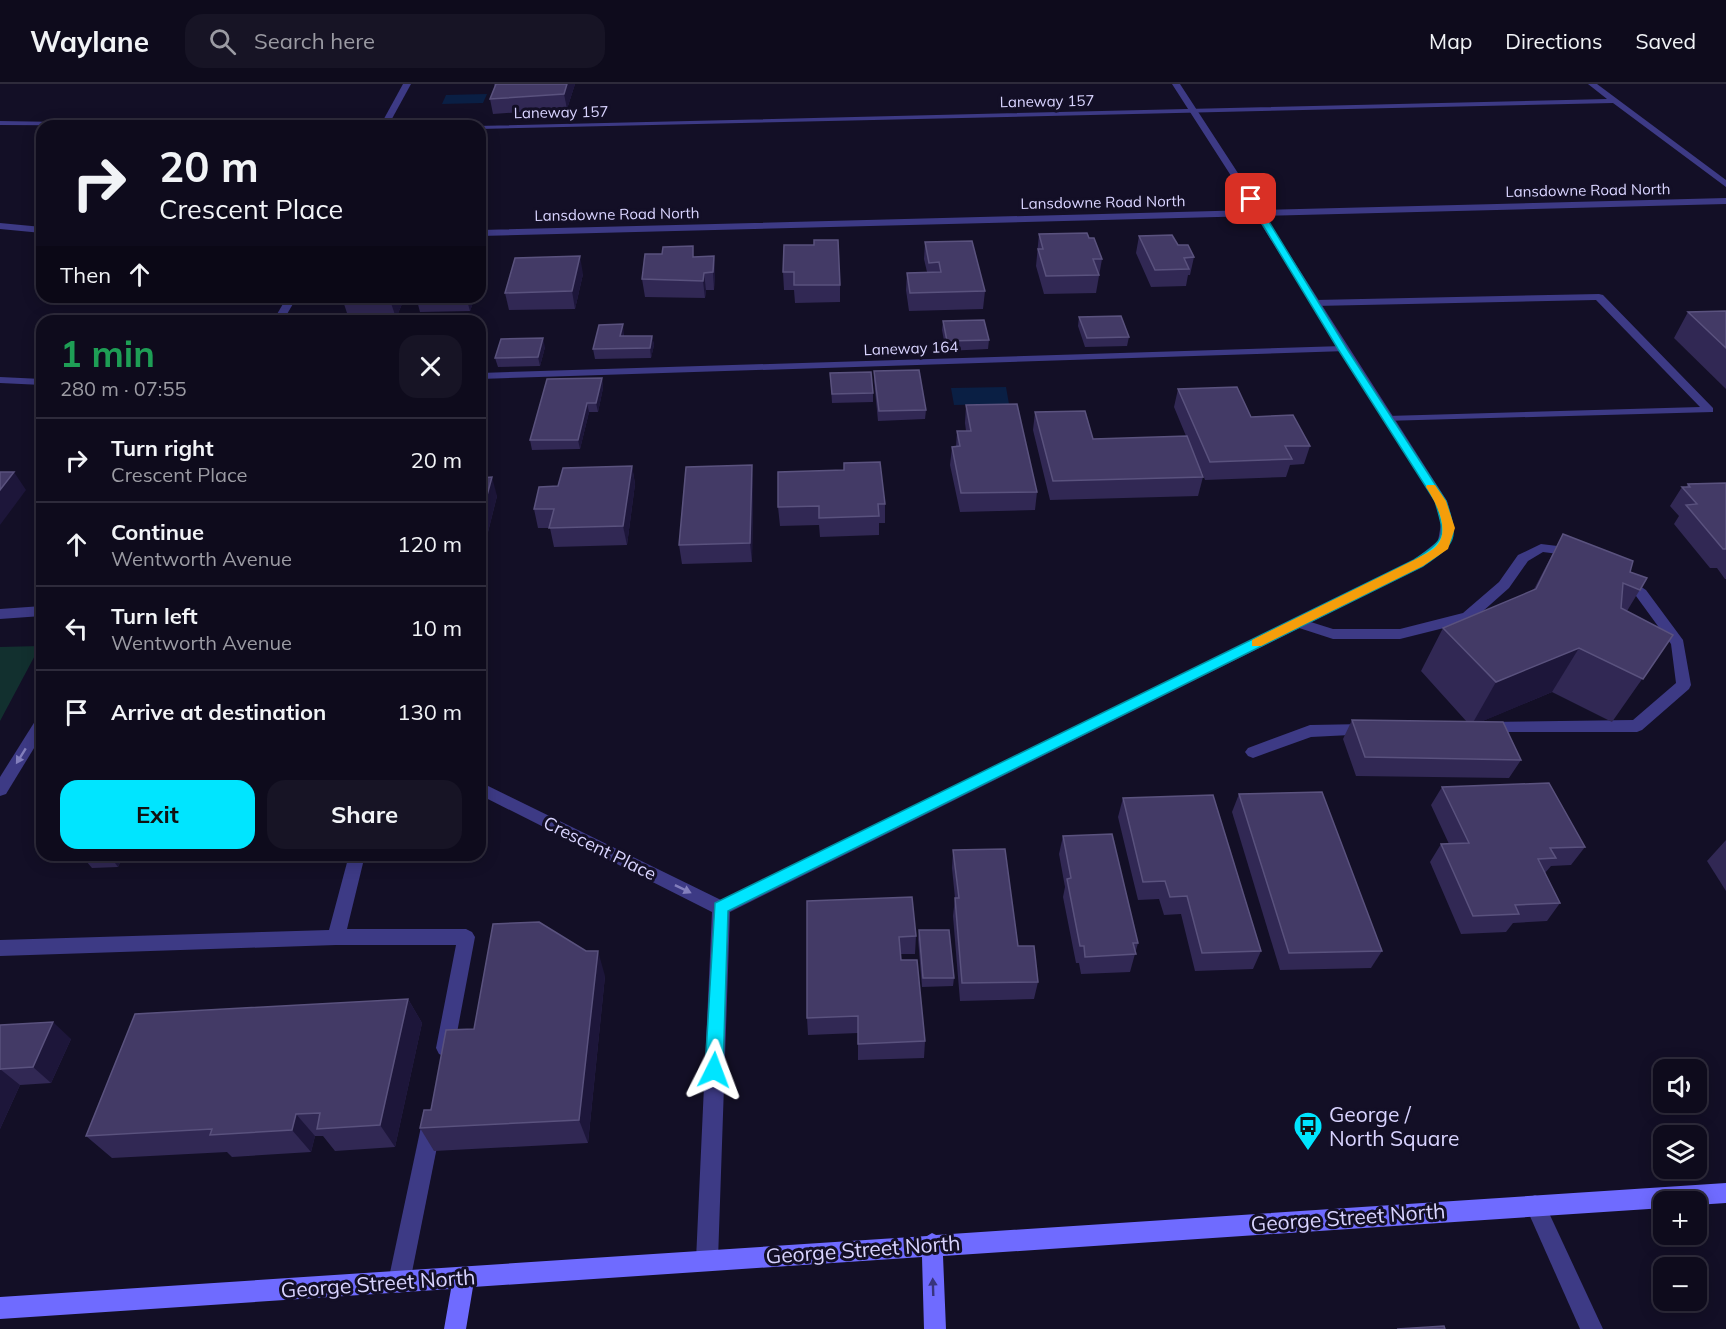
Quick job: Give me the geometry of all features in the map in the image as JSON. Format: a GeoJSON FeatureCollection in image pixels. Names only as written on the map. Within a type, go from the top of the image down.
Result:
{"type":"FeatureCollection","features":[{"type":"Feature","properties":{"kind":"main road","name":"George Street North"},"geometry":{"type":"LineString","coordinates":[[0,1308],[932,1244],[1725,1194]]}},
{"type":"Feature","properties":{"kind":"main road"},"geometry":{"type":"LineString","coordinates":[[932,1244],[935,1329]]}},
{"type":"Feature","properties":{"kind":"main road"},"geometry":{"type":"LineString","coordinates":[[455,1329],[464,1277]]}},
{"type":"Feature","properties":{"kind":"street"},"geometry":{"type":"LineString","coordinates":[[387,120],[407,84]]}},
{"type":"Feature","properties":{"kind":"street"},"geometry":{"type":"LineString","coordinates":[[707,1260],[721,908],[1419,563],[1443,546],[1449,528],[1441,501],[1342,349],[1261,213],[1176,84]]}},
{"type":"Feature","properties":{"kind":"street"},"geometry":{"type":"LineString","coordinates":[[1592,84],[1726,184]]}},
{"type":"Feature","properties":{"kind":"street","name":"Laneway 157"},"geometry":{"type":"LineString","coordinates":[[486,127],[1615,102]]}},
{"type":"Feature","properties":{"kind":"street"},"geometry":{"type":"LineString","coordinates":[[0,123],[36,124]]}},
{"type":"Feature","properties":{"kind":"street","name":"Lansdowne Road North"},"geometry":{"type":"LineString","coordinates":[[486,233],[1726,201]]}},
{"type":"Feature","properties":{"kind":"street"},"geometry":{"type":"LineString","coordinates":[[0,226],[36,229]]}},
{"type":"Feature","properties":{"kind":"street"},"geometry":{"type":"LineString","coordinates":[[1315,303],[1599,297],[1709,410],[1387,419]]}},
{"type":"Feature","properties":{"kind":"street","name":"Laneway 164"},"geometry":{"type":"LineString","coordinates":[[486,376],[1342,349]]}},
{"type":"Feature","properties":{"kind":"street"},"geometry":{"type":"LineString","coordinates":[[0,380],[36,382]]}},
{"type":"Feature","properties":{"kind":"street"},"geometry":{"type":"LineString","coordinates":[[1298,623],[1333,634],[1401,634],[1468,616],[1504,585],[1523,558],[1541,548],[1588,553]]}},
{"type":"Feature","properties":{"kind":"street"},"geometry":{"type":"LineString","coordinates":[[1473,728],[1637,726],[1684,685],[1678,643],[1641,593],[1614,573]]}},
{"type":"Feature","properties":{"kind":"street"},"geometry":{"type":"LineString","coordinates":[[0,615],[36,612]]}},
{"type":"Feature","properties":{"kind":"street"},"geometry":{"type":"LineString","coordinates":[[1253,752],[1310,731],[1380,730]]}},
{"type":"Feature","properties":{"kind":"street"},"geometry":{"type":"LineString","coordinates":[[0,790],[36,732]]}},
{"type":"Feature","properties":{"kind":"street","name":"Crescent Place"},"geometry":{"type":"LineString","coordinates":[[486,791],[721,908]]}},
{"type":"Feature","properties":{"kind":"street"},"geometry":{"type":"LineString","coordinates":[[336,937],[355,861]]}},
{"type":"Feature","properties":{"kind":"street"},"geometry":{"type":"LineString","coordinates":[[0,948],[336,937],[466,938],[443,1062]]}},
{"type":"Feature","properties":{"kind":"street"},"geometry":{"type":"LineString","coordinates":[[399,1282],[435,1108]]}},
{"type":"Feature","properties":{"kind":"street"},"geometry":{"type":"LineString","coordinates":[[1535,1205],[1592,1329]]}},
{"type":"Feature","properties":{"kind":"green space"},"geometry":{"type":"Polygon","coordinates":[[[36,646],[36,654],[0,721],[0,647],[36,646]]]}},
{"type":"Feature","properties":{"kind":"water"},"geometry":{"type":"Polygon","coordinates":[[[487,94],[483,103],[442,104],[446,95],[487,94]]]}},
{"type":"Feature","properties":{"kind":"water"},"geometry":{"type":"Polygon","coordinates":[[[1006,387],[1009,404],[954,405],[951,388],[1006,387]]]}},
{"type":"Feature","properties":{"kind":"building"},"geometry":{"type":"Polygon","coordinates":[[[496,84],[567,84],[564,94],[490,99],[496,84]]]}},
{"type":"Feature","properties":{"kind":"building"},"geometry":{"type":"Polygon","coordinates":[[[1087,233],[1089,238],[1094,238],[1102,259],[1093,259],[1099,275],[1046,276],[1038,249],[1043,249],[1039,234],[1087,233]]]}},
{"type":"Feature","properties":{"kind":"building"},"geometry":{"type":"Polygon","coordinates":[[[1172,235],[1178,245],[1188,245],[1194,257],[1184,258],[1189,269],[1155,270],[1139,236],[1172,235]]]}},
{"type":"Feature","properties":{"kind":"building"},"geometry":{"type":"Polygon","coordinates":[[[814,240],[838,240],[840,285],[794,285],[794,272],[783,272],[784,245],[814,245],[814,240]]]}},
{"type":"Feature","properties":{"kind":"building"},"geometry":{"type":"Polygon","coordinates":[[[972,241],[985,291],[910,293],[907,273],[941,272],[939,262],[929,263],[925,242],[972,241]]]}},
{"type":"Feature","properties":{"kind":"building"},"geometry":{"type":"Polygon","coordinates":[[[693,246],[693,257],[714,256],[713,272],[704,273],[703,281],[642,279],[645,254],[662,254],[663,247],[693,246]]]}},
{"type":"Feature","properties":{"kind":"building"},"geometry":{"type":"Polygon","coordinates":[[[580,256],[572,291],[505,293],[515,258],[580,256]]]}},
{"type":"Feature","properties":{"kind":"building"},"geometry":{"type":"Polygon","coordinates":[[[1726,311],[1726,348],[1688,312],[1726,311]]]}},
{"type":"Feature","properties":{"kind":"building"},"geometry":{"type":"Polygon","coordinates":[[[1121,316],[1129,337],[1087,338],[1079,317],[1121,316]]]}},
{"type":"Feature","properties":{"kind":"building"},"geometry":{"type":"Polygon","coordinates":[[[984,320],[989,340],[947,341],[943,321],[984,320]]]}},
{"type":"Feature","properties":{"kind":"building"},"geometry":{"type":"Polygon","coordinates":[[[623,324],[620,336],[652,336],[650,348],[593,349],[599,325],[623,324]]]}},
{"type":"Feature","properties":{"kind":"building"},"geometry":{"type":"Polygon","coordinates":[[[543,338],[538,357],[495,358],[501,339],[543,338]]]}},
{"type":"Feature","properties":{"kind":"building"},"geometry":{"type":"Polygon","coordinates":[[[919,370],[926,410],[879,411],[874,371],[919,370]]]}},
{"type":"Feature","properties":{"kind":"building"},"geometry":{"type":"Polygon","coordinates":[[[871,372],[873,393],[832,394],[830,373],[871,372]]]}},
{"type":"Feature","properties":{"kind":"building"},"geometry":{"type":"Polygon","coordinates":[[[602,378],[596,403],[587,403],[578,440],[530,440],[547,379],[602,378]]]}},
{"type":"Feature","properties":{"kind":"building"},"geometry":{"type":"Polygon","coordinates":[[[1237,387],[1251,417],[1293,415],[1310,446],[1285,446],[1292,459],[1210,462],[1178,389],[1237,387]]]}},
{"type":"Feature","properties":{"kind":"building"},"geometry":{"type":"Polygon","coordinates":[[[1017,404],[1037,492],[961,493],[952,447],[960,446],[957,431],[971,431],[966,405],[1017,404]]]}},
{"type":"Feature","properties":{"kind":"building"},"geometry":{"type":"Polygon","coordinates":[[[1085,411],[1093,439],[1187,436],[1203,477],[1053,481],[1035,412],[1085,411]]]}},
{"type":"Feature","properties":{"kind":"building"},"geometry":{"type":"Polygon","coordinates":[[[880,462],[885,504],[878,504],[879,516],[819,518],[819,506],[778,507],[778,472],[844,470],[844,463],[880,462]]]}},
{"type":"Feature","properties":{"kind":"building"},"geometry":{"type":"Polygon","coordinates":[[[752,465],[750,543],[679,545],[686,467],[752,465]]]}},
{"type":"Feature","properties":{"kind":"building"},"geometry":{"type":"Polygon","coordinates":[[[632,466],[623,526],[549,528],[554,509],[534,509],[539,487],[558,486],[563,468],[632,466]]]}},
{"type":"Feature","properties":{"kind":"building"},"geometry":{"type":"Polygon","coordinates":[[[0,472],[14,472],[0,490],[0,472]]]}},
{"type":"Feature","properties":{"kind":"building"},"geometry":{"type":"Polygon","coordinates":[[[492,477],[486,499],[486,478],[492,477]]]}},
{"type":"Feature","properties":{"kind":"building"},"geometry":{"type":"Polygon","coordinates":[[[1726,483],[1726,549],[1723,549],[1686,505],[1697,504],[1682,487],[1690,487],[1688,484],[1726,483]]]}},
{"type":"Feature","properties":{"kind":"building"},"geometry":{"type":"Polygon","coordinates":[[[1563,534],[1633,561],[1630,572],[1647,578],[1640,590],[1623,583],[1621,608],[1673,635],[1643,679],[1579,648],[1496,682],[1443,628],[1536,589],[1563,534]]]}},
{"type":"Feature","properties":{"kind":"building"},"geometry":{"type":"Polygon","coordinates":[[[1352,720],[1503,722],[1521,760],[1365,757],[1352,720]]]}},
{"type":"Feature","properties":{"kind":"building"},"geometry":{"type":"Polygon","coordinates":[[[1549,783],[1585,847],[1550,848],[1556,858],[1538,859],[1560,903],[1515,905],[1519,914],[1473,916],[1441,844],[1469,843],[1442,787],[1549,783]]]}},
{"type":"Feature","properties":{"kind":"building"},"geometry":{"type":"Polygon","coordinates":[[[1322,792],[1382,951],[1289,953],[1239,794],[1322,792]]]}},
{"type":"Feature","properties":{"kind":"building"},"geometry":{"type":"Polygon","coordinates":[[[1213,795],[1261,951],[1202,953],[1187,896],[1170,897],[1165,881],[1143,882],[1123,798],[1213,795]]]}},
{"type":"Feature","properties":{"kind":"building"},"geometry":{"type":"Polygon","coordinates":[[[1112,834],[1138,943],[1133,943],[1136,954],[1085,957],[1084,946],[1080,946],[1067,879],[1071,878],[1063,836],[1112,834]]]}},
{"type":"Feature","properties":{"kind":"building"},"geometry":{"type":"Polygon","coordinates":[[[1005,849],[1018,946],[1034,946],[1038,982],[962,983],[955,898],[959,898],[953,850],[1005,849]]]}},
{"type":"Feature","properties":{"kind":"building"},"geometry":{"type":"Polygon","coordinates":[[[912,897],[916,936],[899,937],[901,960],[917,960],[925,1041],[858,1044],[858,1016],[807,1018],[807,901],[912,897]]]}},
{"type":"Feature","properties":{"kind":"building"},"geometry":{"type":"Polygon","coordinates":[[[539,922],[586,951],[598,951],[579,1120],[420,1128],[424,1110],[431,1110],[446,1030],[474,1029],[493,924],[539,922]]]}},
{"type":"Feature","properties":{"kind":"building"},"geometry":{"type":"Polygon","coordinates":[[[919,930],[949,930],[954,978],[923,978],[919,930]]]}},
{"type":"Feature","properties":{"kind":"building"},"geometry":{"type":"Polygon","coordinates":[[[408,999],[380,1125],[317,1129],[320,1113],[296,1114],[292,1130],[210,1135],[212,1129],[86,1136],[135,1014],[408,999]]]}},
{"type":"Feature","properties":{"kind":"building"},"geometry":{"type":"Polygon","coordinates":[[[53,1022],[33,1067],[0,1069],[0,1025],[53,1022]]]}},
{"type":"Feature","properties":{"kind":"building"},"geometry":{"type":"Polygon","coordinates":[[[1444,1326],[1445,1329],[1397,1329],[1444,1326]]]}},
{"type":"Feature","properties":{"kind":"slow traffic"},"geometry":{"type":"LineString","coordinates":[[1256,643],[1419,563],[1443,546],[1449,528],[1441,501],[1431,487]]}},
{"type":"Feature","properties":{"kind":"place","name":"George / North Square"},"geometry":{"type":"Point","coordinates":[1308,1152]}},
{"type":"Feature","properties":{"kind":"route"},"geometry":{"type":"LineString","coordinates":[[714,1070],[721,908],[1419,563],[1443,546],[1449,528],[1441,501],[1342,349],[1251,199]]}}]}
